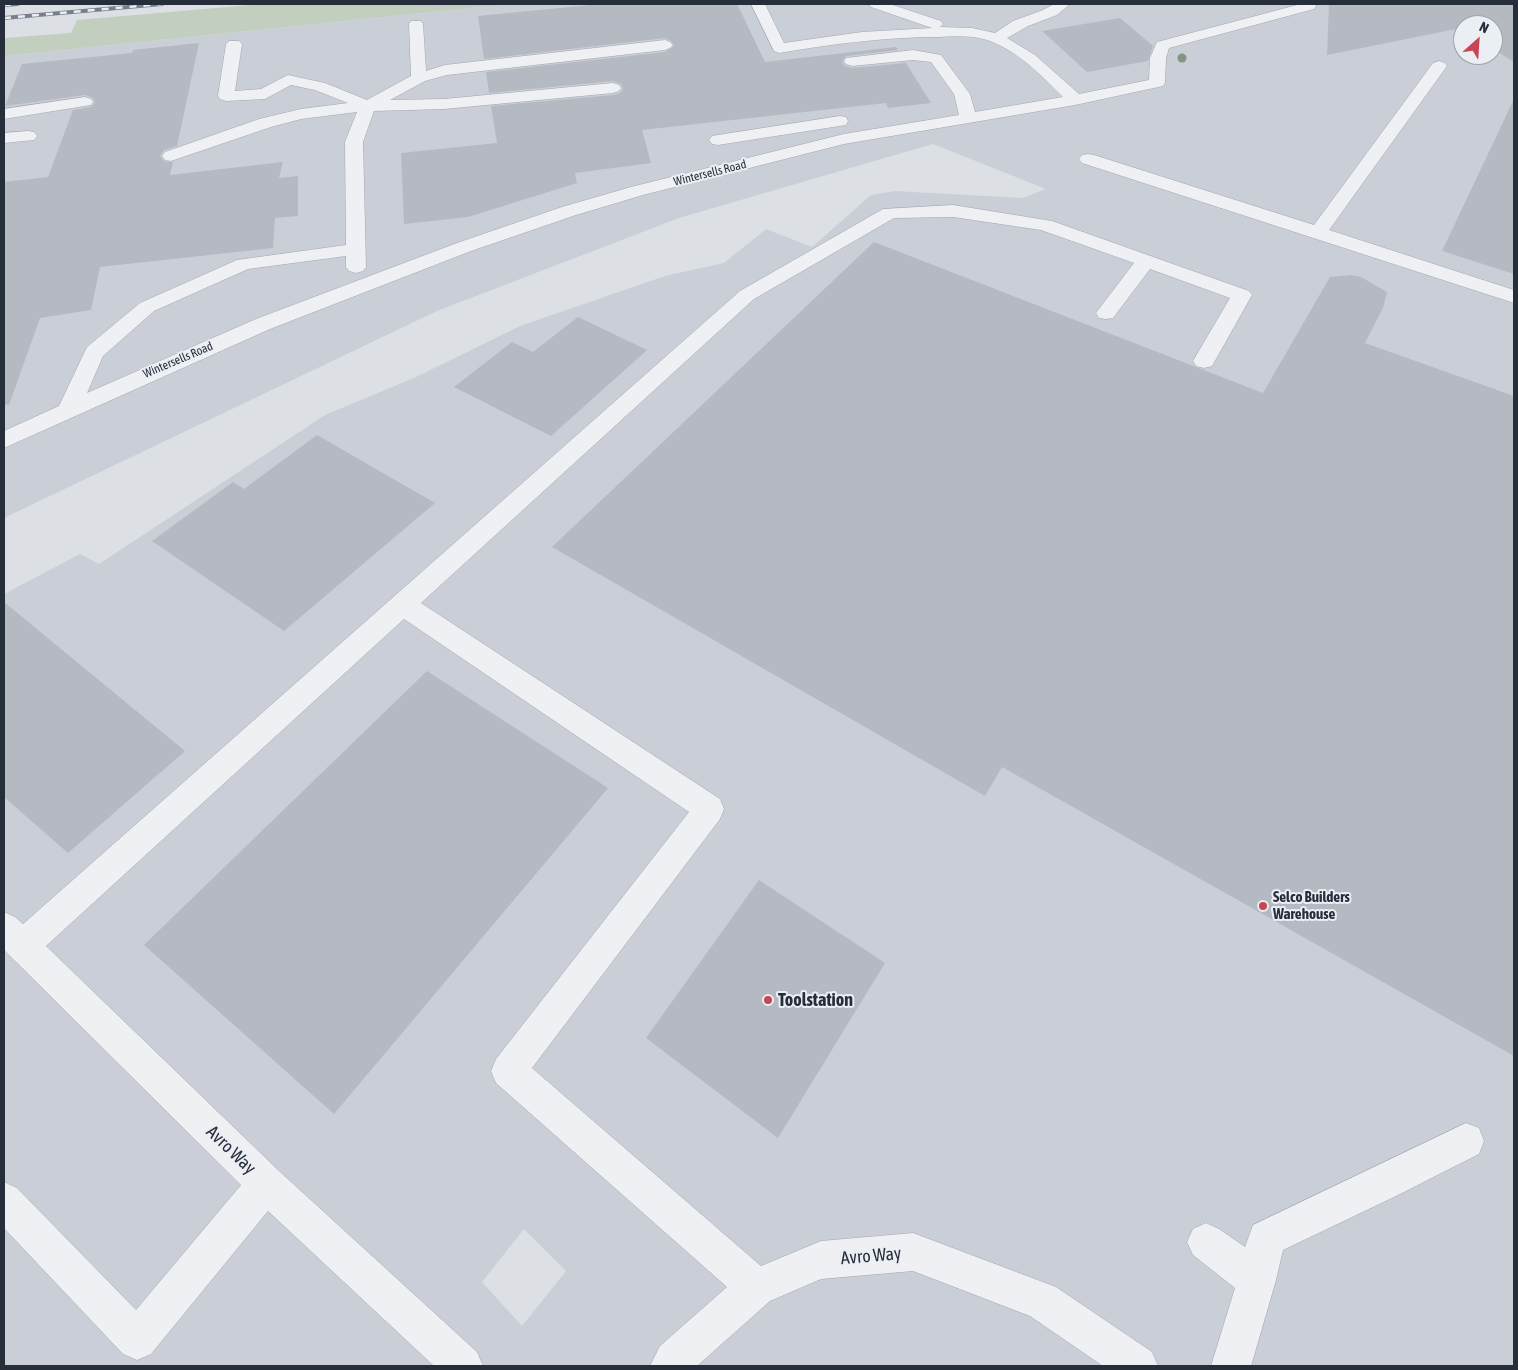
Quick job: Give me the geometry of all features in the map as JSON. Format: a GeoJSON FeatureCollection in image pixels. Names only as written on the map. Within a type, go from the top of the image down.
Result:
{"type":"FeatureCollection","features":[{"type":"Feature","properties":{"kind":"street"},"geometry":{"type":"LineString","coordinates":[[758,4],[779,48],[851,37],[902,32],[963,32]]}},
{"type":"Feature","properties":{"kind":"street"},"geometry":{"type":"LineString","coordinates":[[876,4],[920,20],[963,32],[996,38],[1024,54],[1075,100]]}},
{"type":"Feature","properties":{"kind":"street"},"geometry":{"type":"LineString","coordinates":[[996,38],[1018,25],[1050,15],[1063,4]]}},
{"type":"Feature","properties":{"kind":"street","name":"Wintersells Road"},"geometry":{"type":"LineString","coordinates":[[4,440],[263,324],[464,247],[569,211],[637,191],[844,138],[968,119],[1156,83],[1158,58],[1162,44],[1261,20],[1309,6],[1310,4]]}},
{"type":"Feature","properties":{"kind":"street"},"geometry":{"type":"LineString","coordinates":[[416,24],[419,78]]}},
{"type":"Feature","properties":{"kind":"street"},"geometry":{"type":"LineString","coordinates":[[234,44],[226,96],[265,94],[288,80],[319,86],[368,106]]}},
{"type":"Feature","properties":{"kind":"street"},"geometry":{"type":"LineString","coordinates":[[356,289],[354,142],[368,106],[419,78],[445,70],[665,45]]}},
{"type":"Feature","properties":{"kind":"street"},"geometry":{"type":"LineString","coordinates":[[852,61],[913,55],[936,58],[962,94],[968,119]]}},
{"type":"Feature","properties":{"kind":"street"},"geometry":{"type":"LineString","coordinates":[[1318,232],[1439,66]]}},
{"type":"Feature","properties":{"kind":"street"},"geometry":{"type":"LineString","coordinates":[[171,156],[265,123],[300,114],[368,106],[444,104],[613,88]]}},
{"type":"Feature","properties":{"kind":"street"},"geometry":{"type":"LineString","coordinates":[[4,114],[85,102]]}},
{"type":"Feature","properties":{"kind":"street"},"geometry":{"type":"LineString","coordinates":[[718,140],[840,121]]}},
{"type":"Feature","properties":{"kind":"street"},"geometry":{"type":"LineString","coordinates":[[708,123],[734,167]]}},
{"type":"Feature","properties":{"kind":"street"},"geometry":{"type":"LineString","coordinates":[[4,138],[28,136]]}},
{"type":"Feature","properties":{"kind":"street"},"geometry":{"type":"LineString","coordinates":[[1088,159],[1318,232],[1514,298]]}},
{"type":"Feature","properties":{"kind":"street"},"geometry":{"type":"LineString","coordinates":[[13,937],[402,604],[746,295],[890,213],[954,211],[1045,224],[1242,295],[1204,361]]}},
{"type":"Feature","properties":{"kind":"street"},"geometry":{"type":"LineString","coordinates":[[68,410],[94,352],[147,307],[244,264],[356,248]]}},
{"type":"Feature","properties":{"kind":"street"},"geometry":{"type":"LineString","coordinates":[[1106,313],[1146,261]]}},
{"type":"Feature","properties":{"kind":"street"},"geometry":{"type":"LineString","coordinates":[[402,604],[709,809],[508,1071],[756,1287]]}},
{"type":"Feature","properties":{"kind":"street","name":"Avro Way"},"geometry":{"type":"LineString","coordinates":[[13,937],[266,1184],[463,1366]]}},
{"type":"Feature","properties":{"kind":"street"},"geometry":{"type":"LineString","coordinates":[[1231,1366],[1257,1280],[1266,1238],[1383,1183],[1466,1141]]}},
{"type":"Feature","properties":{"kind":"street"},"geometry":{"type":"LineString","coordinates":[[4,1201],[137,1340],[266,1184]]}},
{"type":"Feature","properties":{"kind":"street"},"geometry":{"type":"LineString","coordinates":[[1206,1242],[1257,1280]]}},
{"type":"Feature","properties":{"kind":"street","name":"Avro Way"},"geometry":{"type":"LineString","coordinates":[[670,1366],[674,1360],[756,1287],[820,1260],[913,1252],[1042,1300],[1138,1366]]}},
{"type":"Feature","properties":{"kind":"shaded area"},"geometry":{"type":"Polygon","coordinates":[[[510,4],[1514,4],[1514,1366],[4,1366],[4,594],[80,554],[99,564],[325,415],[414,378],[520,326],[665,276],[724,263],[766,229],[812,247],[871,195],[895,191],[1022,198],[1046,189],[933,144],[679,218],[437,311],[4,518],[4,56],[510,4]],[[524,1229],[482,1282],[522,1326],[566,1271],[524,1229]]]}},
{"type":"Feature","properties":{"kind":"green space"},"geometry":{"type":"Polygon","coordinates":[[[262,4],[510,4],[4,56],[4,38],[71,33],[77,20],[262,4]]]}},
{"type":"Feature","properties":{"kind":"building"},"geometry":{"type":"Polygon","coordinates":[[[601,4],[737,4],[765,62],[896,47],[898,50],[846,56],[842,62],[845,66],[852,68],[906,63],[931,103],[888,108],[886,103],[642,130],[651,163],[575,173],[577,183],[468,217],[404,224],[401,153],[497,143],[491,106],[613,95],[620,93],[623,89],[621,84],[613,81],[489,93],[486,72],[665,52],[674,46],[671,41],[665,38],[484,59],[478,16],[601,4]]]}},
{"type":"Feature","properties":{"kind":"building"},"geometry":{"type":"Polygon","coordinates":[[[1329,4],[1514,4],[1514,62],[1503,55],[1503,15],[1453,15],[1453,30],[1327,55],[1329,4]]]}},
{"type":"Feature","properties":{"kind":"building"},"geometry":{"type":"Polygon","coordinates":[[[1120,18],[1153,46],[1148,61],[1087,72],[1042,31],[1120,18]]]}},
{"type":"Feature","properties":{"kind":"building"},"geometry":{"type":"Polygon","coordinates":[[[199,43],[177,146],[164,150],[160,156],[165,162],[173,162],[170,175],[283,162],[279,178],[298,176],[298,216],[275,218],[273,248],[100,267],[91,310],[40,318],[9,405],[4,404],[4,182],[48,177],[73,110],[91,107],[95,103],[93,98],[85,95],[5,106],[22,64],[132,53],[133,50],[199,43]]]}},
{"type":"Feature","properties":{"kind":"building"},"geometry":{"type":"Polygon","coordinates":[[[1514,99],[1514,274],[1442,251],[1514,99]]]}},
{"type":"Feature","properties":{"kind":"building"},"geometry":{"type":"Polygon","coordinates":[[[874,242],[1263,393],[1330,277],[1351,275],[1361,277],[1387,292],[1383,308],[1365,343],[1514,396],[1514,1056],[1002,767],[985,796],[552,547],[874,242]]]}},
{"type":"Feature","properties":{"kind":"building"},"geometry":{"type":"Polygon","coordinates":[[[578,317],[647,350],[551,436],[454,387],[512,342],[533,352],[578,317]]]}},
{"type":"Feature","properties":{"kind":"building"},"geometry":{"type":"Polygon","coordinates":[[[317,435],[435,503],[284,631],[152,541],[233,482],[244,489],[317,435]]]}},
{"type":"Feature","properties":{"kind":"building"},"geometry":{"type":"Polygon","coordinates":[[[4,602],[185,751],[68,853],[4,797],[4,602]]]}},
{"type":"Feature","properties":{"kind":"building"},"geometry":{"type":"Polygon","coordinates":[[[427,671],[608,788],[334,1114],[144,945],[427,671]]]}},
{"type":"Feature","properties":{"kind":"building","name":"Toolstation"},"geometry":{"type":"Polygon","coordinates":[[[759,880],[885,963],[778,1138],[646,1038],[759,880]]]}},
{"type":"Feature","properties":{"kind":"railway"},"geometry":{"type":"LineString","coordinates":[[4,5],[18,4]]}},
{"type":"Feature","properties":{"kind":"railway"},"geometry":{"type":"LineString","coordinates":[[4,18],[162,4]]}},
{"type":"Feature","properties":{"kind":"place","name":"Selco Builders Warehouse"},"geometry":{"type":"Point","coordinates":[1263,906]}},
{"type":"Feature","properties":{"kind":"place","name":"Toolstation"},"geometry":{"type":"Point","coordinates":[768,1000]}}]}
